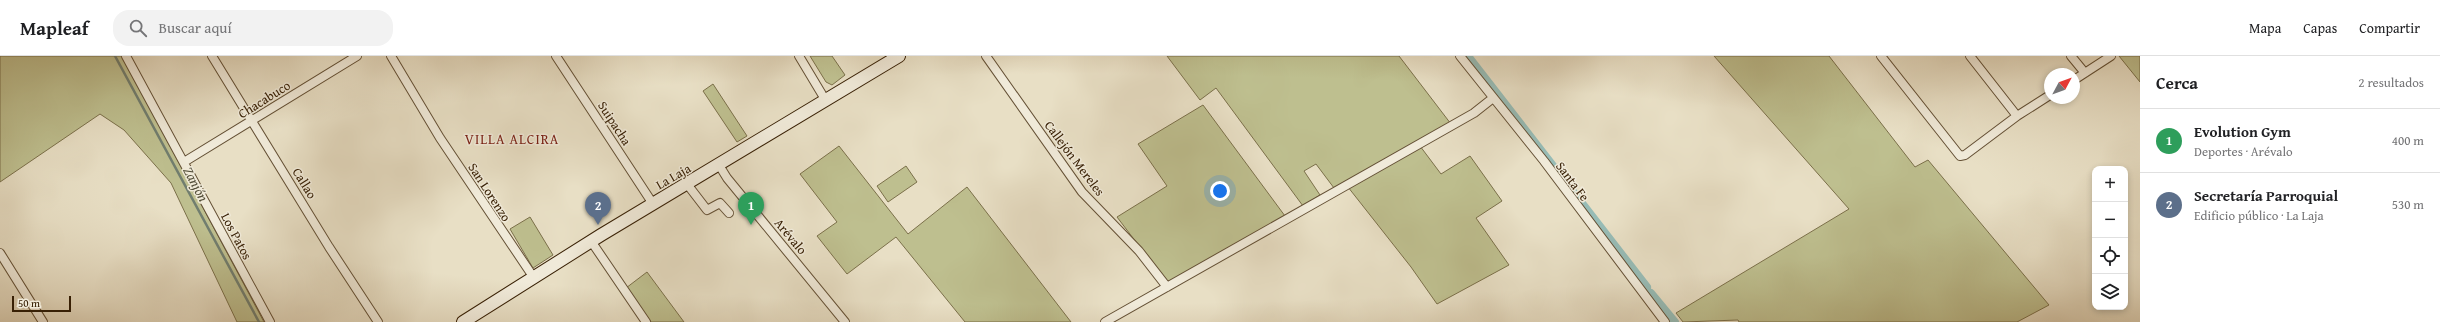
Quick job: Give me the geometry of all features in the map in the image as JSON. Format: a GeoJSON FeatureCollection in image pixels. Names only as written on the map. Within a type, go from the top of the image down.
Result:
{"type":"FeatureCollection","features":[{"type":"Feature","properties":{"kind":"main road","name":"La Laja"},"geometry":{"type":"LineString","coordinates":[[463,322],[653,204],[826,101],[898,56]]}},
{"type":"Feature","properties":{"kind":"street","name":"Los Patos"},"geometry":{"type":"LineString","coordinates":[[126,56],[270,322]]}},
{"type":"Feature","properties":{"kind":"street","name":"Callao"},"geometry":{"type":"LineString","coordinates":[[212,56],[378,322]]}},
{"type":"Feature","properties":{"kind":"street","name":"Chacabuco"},"geometry":{"type":"LineString","coordinates":[[184,162],[357,56]]}},
{"type":"Feature","properties":{"kind":"street","name":"San Lorenzo"},"geometry":{"type":"LineString","coordinates":[[391,56],[440,138],[534,278]]}},
{"type":"Feature","properties":{"kind":"street","name":"Suipacha"},"geometry":{"type":"LineString","coordinates":[[556,56],[653,204]]}},
{"type":"Feature","properties":{"kind":"street"},"geometry":{"type":"LineString","coordinates":[[799,56],[826,101]]}},
{"type":"Feature","properties":{"kind":"street","name":"Callejón Mereles"},"geometry":{"type":"LineString","coordinates":[[986,56],[1082,192],[1134,246],[1167,287]]}},
{"type":"Feature","properties":{"kind":"street","name":"Santa Fe"},"geometry":{"type":"LineString","coordinates":[[1460,56],[1544,161],[1665,322]]}},
{"type":"Feature","properties":{"kind":"street"},"geometry":{"type":"LineString","coordinates":[[1881,56],[1960,156],[1964,155],[2017,116],[2044,99]]}},
{"type":"Feature","properties":{"kind":"street"},"geometry":{"type":"LineString","coordinates":[[1970,56],[2017,116]]}},
{"type":"Feature","properties":{"kind":"street"},"geometry":{"type":"LineString","coordinates":[[2071,56],[2085,73]]}},
{"type":"Feature","properties":{"kind":"street"},"geometry":{"type":"LineString","coordinates":[[2080,76],[2111,56]]}},
{"type":"Feature","properties":{"kind":"street"},"geometry":{"type":"LineString","coordinates":[[1105,322],[1474,113],[1493,98]]}},
{"type":"Feature","properties":{"kind":"street","name":"Arévalo"},"geometry":{"type":"LineString","coordinates":[[719,165],[727,178],[846,322]]}},
{"type":"Feature","properties":{"kind":"street"},"geometry":{"type":"LineString","coordinates":[[687,184],[707,210],[720,203],[729,212]]}},
{"type":"Feature","properties":{"kind":"street"},"geometry":{"type":"LineString","coordinates":[[591,242],[646,322]]}},
{"type":"Feature","properties":{"kind":"street"},"geometry":{"type":"LineString","coordinates":[[0,253],[43,322]]}},
{"type":"Feature","properties":{"kind":"green space"},"geometry":{"type":"Polygon","coordinates":[[[0,56],[122,56],[264,322],[237,322],[171,183],[124,130],[100,114],[0,182],[0,56]]]}},
{"type":"Feature","properties":{"kind":"green space"},"geometry":{"type":"Polygon","coordinates":[[[810,56],[832,56],[845,75],[832,85],[826,82],[810,56]]]}},
{"type":"Feature","properties":{"kind":"green space"},"geometry":{"type":"Polygon","coordinates":[[[1167,56],[1399,56],[1451,124],[1417,142],[1441,174],[1470,156],[1502,201],[1476,218],[1509,265],[1437,304],[1411,267],[1344,182],[1334,188],[1316,164],[1304,171],[1320,195],[1303,206],[1216,88],[1200,100],[1167,56]]]}},
{"type":"Feature","properties":{"kind":"green space"},"geometry":{"type":"Polygon","coordinates":[[[1714,56],[1829,56],[1915,167],[1928,160],[2049,305],[2017,322],[1739,322],[1738,320],[1683,322],[1676,313],[1849,209],[1714,56]]]}},
{"type":"Feature","properties":{"kind":"green space"},"geometry":{"type":"Polygon","coordinates":[[[2119,56],[2140,56],[2140,82],[2119,56]]]}},
{"type":"Feature","properties":{"kind":"green space"},"geometry":{"type":"Polygon","coordinates":[[[713,84],[747,136],[737,142],[703,91],[713,84]]]}},
{"type":"Feature","properties":{"kind":"green space"},"geometry":{"type":"Polygon","coordinates":[[[1203,105],[1285,216],[1168,284],[1117,217],[1167,186],[1138,144],[1203,105]]]}},
{"type":"Feature","properties":{"kind":"green space"},"geometry":{"type":"Polygon","coordinates":[[[839,146],[908,234],[967,187],[1071,322],[965,322],[896,237],[847,274],[817,236],[837,222],[800,174],[839,146]]]}},
{"type":"Feature","properties":{"kind":"green space"},"geometry":{"type":"Polygon","coordinates":[[[906,166],[917,182],[888,202],[877,186],[906,166]]]}},
{"type":"Feature","properties":{"kind":"green space"},"geometry":{"type":"Polygon","coordinates":[[[530,217],[553,255],[533,268],[510,229],[530,217]]]}},
{"type":"Feature","properties":{"kind":"green space"},"geometry":{"type":"Polygon","coordinates":[[[647,272],[684,322],[651,322],[626,288],[647,272]]]}},
{"type":"Feature","properties":{"kind":"waterway","name":"Zanjón"},"geometry":{"type":"LineString","coordinates":[[115,56],[259,322]]}},
{"type":"Feature","properties":{"kind":"waterway"},"geometry":{"type":"LineString","coordinates":[[1468,56],[1647,287]]}},
{"type":"Feature","properties":{"kind":"waterway"},"geometry":{"type":"LineString","coordinates":[[1651,293],[1675,322]]}},
{"type":"Feature","properties":{"kind":"place","name":"Secretaría Parroquial"},"geometry":{"type":"Point","coordinates":[598,225]}},
{"type":"Feature","properties":{"kind":"place","name":"Evolution Gym"},"geometry":{"type":"Point","coordinates":[751,225]}},
{"type":"Feature","properties":{"kind":"district","name":"VILLA ALCIRA"},"geometry":{"type":"Point","coordinates":[512,139]}}]}
